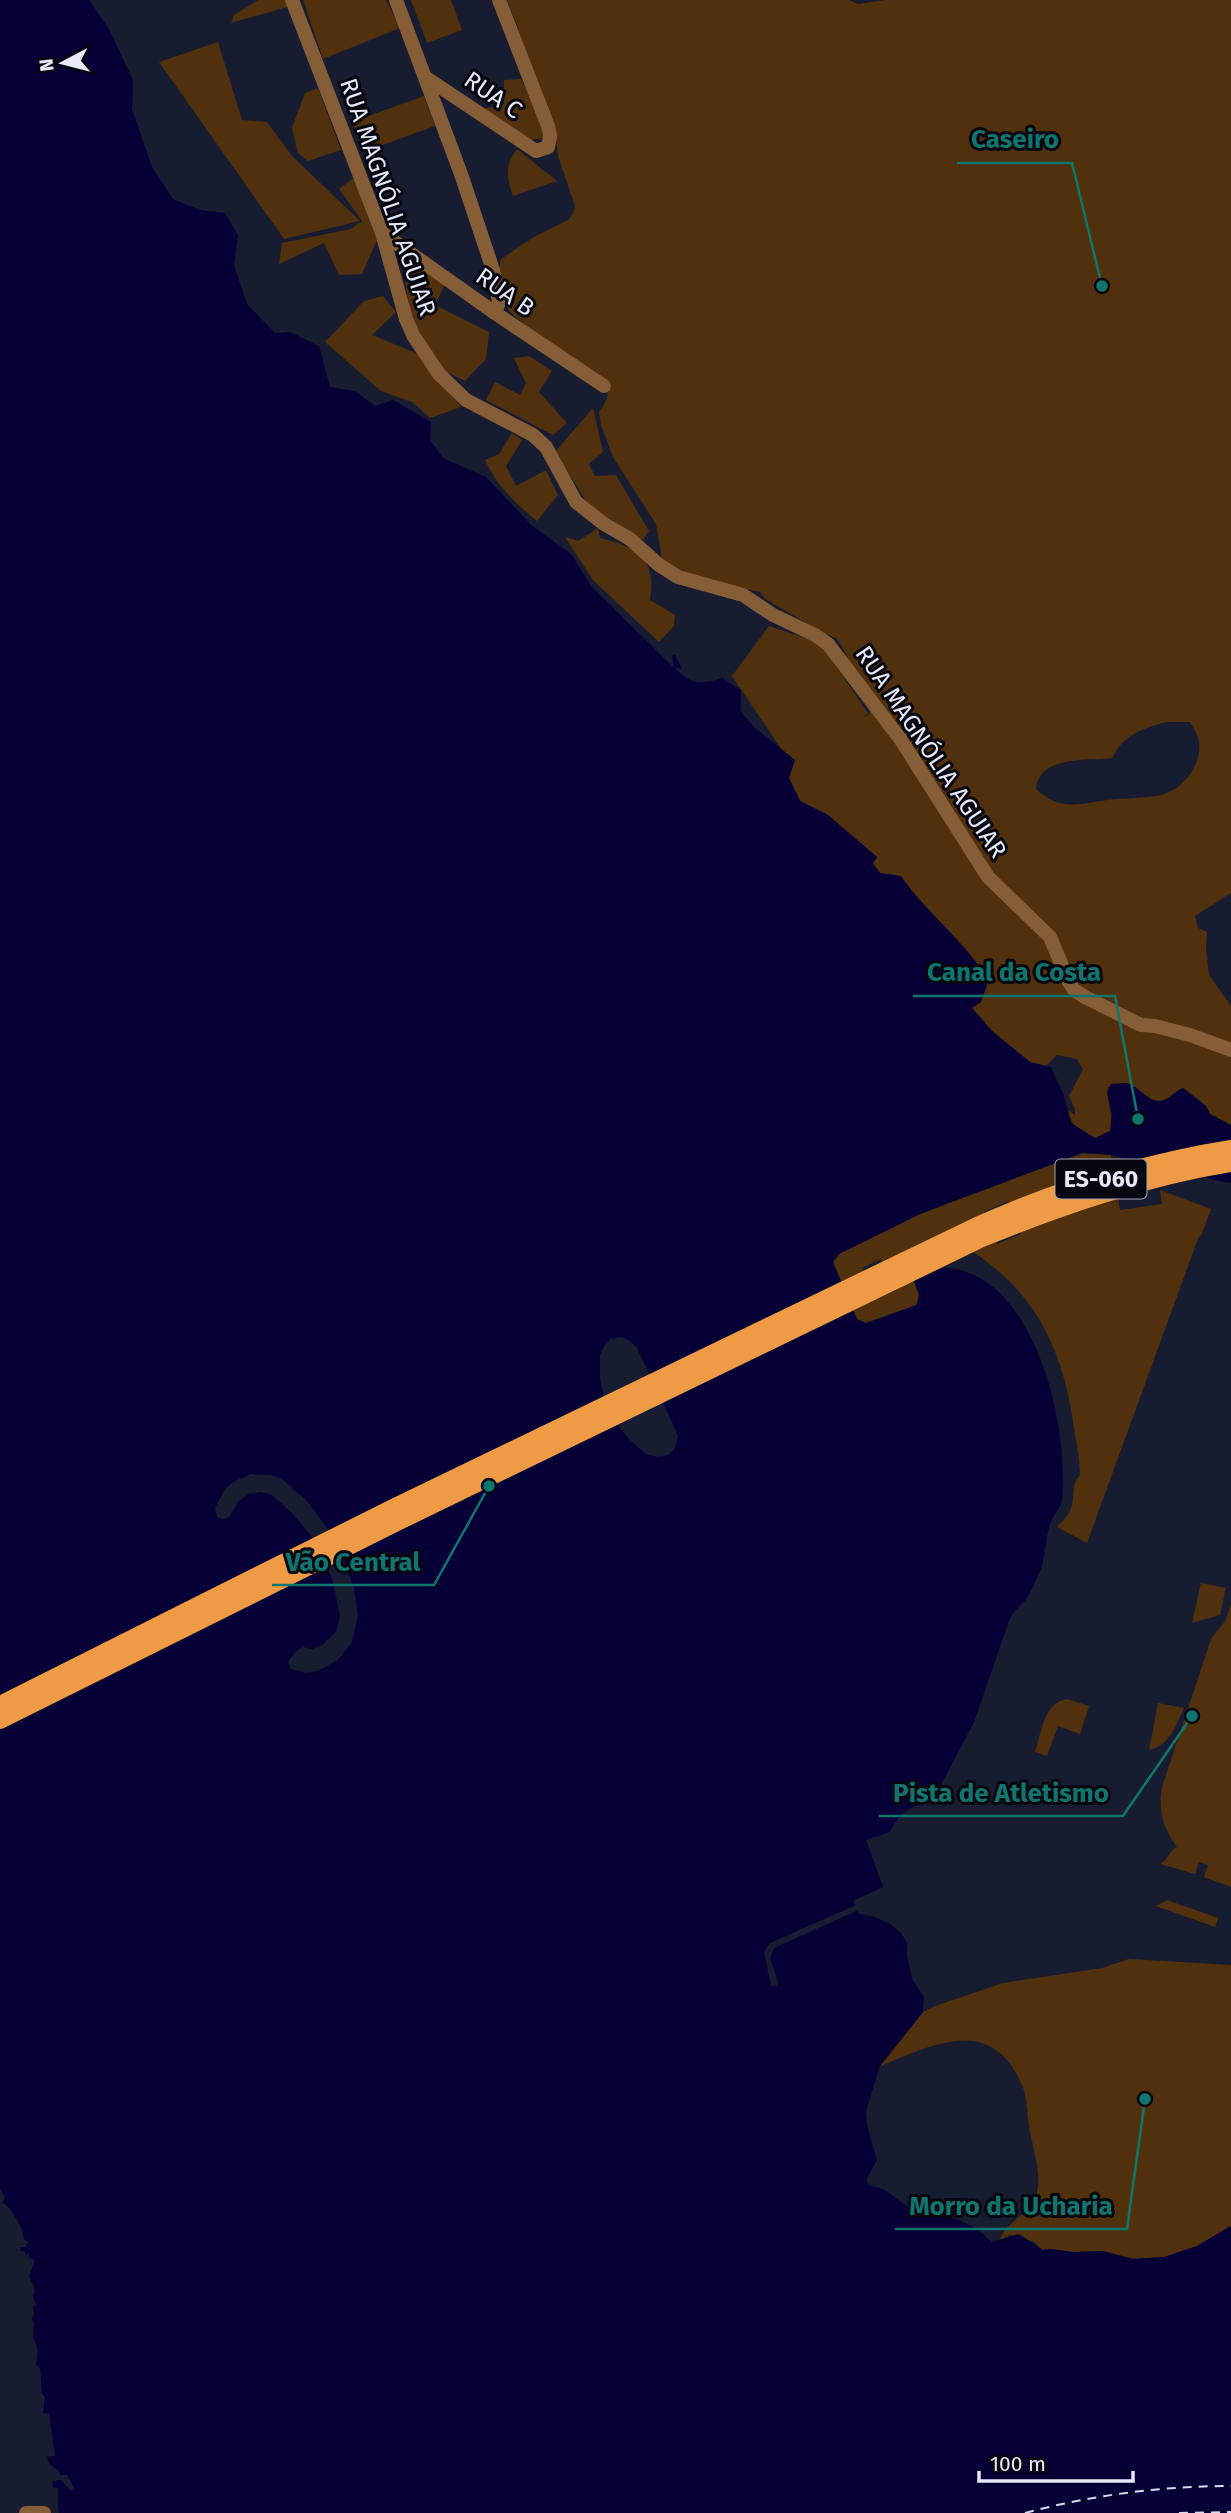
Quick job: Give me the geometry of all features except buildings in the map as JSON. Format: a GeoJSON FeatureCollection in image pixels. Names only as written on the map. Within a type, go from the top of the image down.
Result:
{"type":"FeatureCollection","features":[{"type":"Feature","properties":{"kind":"main road","name":"ES-060"},"geometry":{"type":"LineString","coordinates":[[0,1705],[403,1503],[977,1226],[1056,1194],[1110,1177],[1174,1160],[1231,1149]]}},
{"type":"Feature","properties":{"kind":"main road","name":"ES-060"},"geometry":{"type":"LineString","coordinates":[[0,1720],[409,1516],[982,1238],[1060,1207],[1114,1190],[1231,1163]]}},
{"type":"Feature","properties":{"kind":"street","name":"RUA MAGNÓLIA AGUIAR"},"geometry":{"type":"LineString","coordinates":[[292,0],[382,233],[406,319],[419,344],[452,388],[466,400],[533,435],[546,447],[576,502],[595,518],[639,546],[669,572],[678,577],[743,595],[773,615],[828,644],[901,740],[988,877],[1049,937],[1074,990],[1141,1025],[1172,1030],[1231,1050]]}},
{"type":"Feature","properties":{"kind":"street"},"geometry":{"type":"LineString","coordinates":[[396,0],[493,270],[499,302],[495,313]]}},
{"type":"Feature","properties":{"kind":"street","name":"RUA C"},"geometry":{"type":"LineString","coordinates":[[425,77],[536,151],[548,147],[548,125],[499,0]]}},
{"type":"Feature","properties":{"kind":"street","name":"RUA B"},"geometry":{"type":"LineString","coordinates":[[382,233],[604,386]]}},
{"type":"Feature","properties":{"kind":"street"},"geometry":{"type":"LineString","coordinates":[[26,2513],[44,2513]]}},
{"type":"Feature","properties":{"kind":"shaded area"},"geometry":{"type":"Polygon","coordinates":[[[0,0],[89,0],[109,29],[133,80],[132,109],[152,167],[173,199],[200,210],[225,213],[238,235],[234,265],[247,304],[275,333],[290,332],[319,346],[330,387],[355,391],[375,406],[393,400],[431,422],[430,440],[443,458],[486,477],[531,525],[571,554],[591,586],[674,668],[672,656],[675,654],[682,669],[675,668],[686,678],[708,682],[722,678],[741,690],[741,712],[755,728],[795,760],[789,778],[800,801],[828,815],[877,857],[873,863],[880,873],[901,876],[922,903],[969,953],[988,982],[981,1002],[972,1008],[992,1031],[1030,1062],[1051,1067],[1064,1096],[1071,1123],[1095,1138],[1110,1131],[1112,1114],[1107,1092],[1111,1084],[1127,1083],[1159,1101],[1183,1088],[1206,1106],[1210,1114],[1231,1125],[1231,1183],[1170,1171],[1113,1155],[1082,1153],[920,1214],[839,1254],[833,1262],[857,1319],[866,1323],[917,1305],[919,1295],[911,1273],[951,1268],[984,1281],[1011,1306],[1033,1341],[1048,1381],[1058,1423],[1063,1464],[1062,1502],[1049,1528],[1041,1569],[1026,1599],[1010,1618],[974,1722],[932,1802],[906,1811],[890,1832],[866,1840],[883,1887],[853,1901],[859,1914],[875,1917],[901,1933],[907,1943],[912,1979],[924,1997],[923,2012],[880,2066],[870,2098],[866,2112],[867,2125],[877,2160],[867,2178],[868,2185],[885,2190],[912,2210],[948,2216],[965,2223],[992,2242],[1019,2234],[1043,2250],[1103,2251],[1133,2259],[1164,2257],[1197,2246],[1231,2226],[1231,2513],[59,2513],[58,2488],[53,2488],[52,2481],[61,2480],[70,2490],[75,2489],[67,2475],[60,2475],[59,2471],[50,2465],[47,2457],[55,2456],[49,2414],[43,2413],[45,2397],[42,2394],[40,2368],[36,2365],[38,2354],[33,2338],[33,2306],[36,2305],[29,2277],[35,2260],[29,2258],[29,2253],[25,2255],[25,2252],[20,2251],[28,2242],[10,2209],[2,2202],[5,2198],[0,2188],[0,0]]]}},
{"type":"Feature","properties":{"kind":"shaded area"},"geometry":{"type":"Polygon","coordinates":[[[258,0],[285,0],[287,7],[231,23],[234,15],[258,0]]]}},
{"type":"Feature","properties":{"kind":"shaded area"},"geometry":{"type":"Polygon","coordinates":[[[303,0],[386,0],[400,28],[323,59],[303,0]]]}},
{"type":"Feature","properties":{"kind":"shaded area"},"geometry":{"type":"Polygon","coordinates":[[[411,0],[451,0],[462,30],[427,43],[411,0]]]}},
{"type":"Feature","properties":{"kind":"shaded area"},"geometry":{"type":"Polygon","coordinates":[[[507,0],[849,0],[858,4],[885,0],[1231,0],[1231,893],[1195,916],[1198,928],[1207,932],[1209,975],[1231,1006],[1231,1125],[1210,1114],[1206,1106],[1183,1088],[1162,1102],[1152,1100],[1129,1084],[1108,1087],[1110,1131],[1095,1138],[1081,1130],[1071,1120],[1068,1110],[1075,1115],[1069,1096],[1083,1069],[1077,1059],[1057,1055],[1046,1066],[1030,1062],[992,1031],[972,1008],[978,964],[969,953],[901,877],[880,873],[872,863],[877,858],[828,815],[800,801],[789,778],[792,765],[732,676],[769,626],[820,643],[868,713],[862,718],[869,714],[873,707],[841,645],[836,638],[764,598],[760,592],[701,578],[689,578],[662,559],[656,524],[613,457],[601,425],[599,412],[608,393],[603,379],[519,320],[503,302],[499,280],[501,259],[534,237],[568,220],[575,206],[558,156],[555,132],[528,69],[518,28],[507,0]],[[1166,722],[1142,730],[1122,743],[1112,758],[1078,760],[1055,765],[1039,778],[1036,789],[1046,797],[1065,804],[1150,797],[1170,792],[1191,773],[1199,755],[1198,737],[1190,722],[1166,722]]]}},
{"type":"Feature","properties":{"kind":"shaded area"},"geometry":{"type":"Polygon","coordinates":[[[218,42],[242,120],[267,122],[292,156],[360,221],[284,239],[159,62],[218,42]]]}},
{"type":"Feature","properties":{"kind":"shaded area"},"geometry":{"type":"Polygon","coordinates":[[[521,79],[535,106],[544,138],[531,140],[483,109],[504,104],[504,80],[521,79]]]}},
{"type":"Feature","properties":{"kind":"shaded area"},"geometry":{"type":"Polygon","coordinates":[[[318,88],[341,150],[308,161],[298,153],[292,128],[305,93],[318,88]]]}},
{"type":"Feature","properties":{"kind":"shaded area"},"geometry":{"type":"Polygon","coordinates":[[[424,96],[435,126],[363,152],[352,122],[424,96]]]}},
{"type":"Feature","properties":{"kind":"shaded area"},"geometry":{"type":"Polygon","coordinates":[[[517,149],[557,181],[513,196],[508,171],[510,160],[517,149]]]}},
{"type":"Feature","properties":{"kind":"shaded area"},"geometry":{"type":"Polygon","coordinates":[[[356,176],[377,240],[362,274],[339,275],[324,243],[279,264],[282,243],[351,229],[362,221],[339,189],[356,176]]]}},
{"type":"Feature","properties":{"kind":"shaded area"},"geometry":{"type":"Polygon","coordinates":[[[401,253],[448,277],[435,305],[489,332],[486,359],[465,381],[445,371],[411,319],[401,253]]]}},
{"type":"Feature","properties":{"kind":"shaded area"},"geometry":{"type":"Polygon","coordinates":[[[383,296],[396,312],[372,335],[416,353],[461,407],[430,418],[412,402],[381,391],[325,342],[364,301],[383,296]]]}},
{"type":"Feature","properties":{"kind":"shaded area"},"geometry":{"type":"Polygon","coordinates":[[[529,356],[552,371],[539,392],[567,423],[553,435],[486,400],[495,382],[520,395],[526,383],[514,358],[529,356]]]}},
{"type":"Feature","properties":{"kind":"shaded area"},"geometry":{"type":"Polygon","coordinates":[[[593,408],[603,452],[589,464],[595,476],[616,475],[649,531],[643,540],[590,507],[555,452],[593,408]]]}},
{"type":"Feature","properties":{"kind":"shaded area"},"geometry":{"type":"Polygon","coordinates":[[[512,433],[522,440],[506,466],[516,486],[546,470],[558,495],[537,521],[507,494],[485,460],[499,454],[512,433]]]}},
{"type":"Feature","properties":{"kind":"shaded area"},"geometry":{"type":"Polygon","coordinates":[[[598,528],[600,538],[624,546],[642,557],[650,574],[650,600],[675,615],[674,626],[659,642],[593,580],[565,537],[578,541],[598,528]]]}},
{"type":"Feature","properties":{"kind":"shaded area"},"geometry":{"type":"Polygon","coordinates":[[[1083,1153],[1111,1155],[1120,1210],[1162,1204],[1160,1190],[1211,1209],[1087,1543],[1057,1527],[1070,1511],[1075,1483],[1080,1475],[1074,1427],[1062,1372],[1042,1324],[1010,1282],[965,1247],[910,1269],[919,1295],[916,1305],[866,1323],[857,1319],[833,1262],[839,1254],[920,1214],[1083,1153]],[[1008,1201],[984,1212],[997,1244],[1021,1234],[1008,1201]],[[881,1259],[862,1268],[877,1299],[897,1290],[881,1259]]]}},
{"type":"Feature","properties":{"kind":"shaded area"},"geometry":{"type":"Polygon","coordinates":[[[1201,1583],[1226,1588],[1220,1615],[1192,1623],[1201,1583]]]}},
{"type":"Feature","properties":{"kind":"shaded area"},"geometry":{"type":"Polygon","coordinates":[[[1231,1603],[1231,1887],[1204,1877],[1208,1865],[1199,1862],[1195,1874],[1160,1864],[1177,1847],[1163,1818],[1162,1787],[1211,1639],[1226,1620],[1231,1603]]]}},
{"type":"Feature","properties":{"kind":"shaded area"},"geometry":{"type":"Polygon","coordinates":[[[1067,1699],[1089,1706],[1080,1734],[1058,1726],[1047,1756],[1035,1752],[1048,1712],[1059,1701],[1067,1699]]]}},
{"type":"Feature","properties":{"kind":"shaded area"},"geometry":{"type":"Polygon","coordinates":[[[1158,1703],[1184,1708],[1167,1740],[1149,1750],[1158,1703]]]}},
{"type":"Feature","properties":{"kind":"shaded area"},"geometry":{"type":"Polygon","coordinates":[[[1167,1900],[1218,1918],[1215,1927],[1156,1906],[1167,1900]]]}},
{"type":"Feature","properties":{"kind":"shaded area"},"geometry":{"type":"Polygon","coordinates":[[[1129,1959],[1231,1965],[1231,2226],[1197,2246],[1164,2257],[1133,2259],[1103,2251],[1043,2250],[1034,2242],[1010,2235],[1000,2240],[1007,2227],[1029,2208],[1038,2187],[1025,2094],[1009,2063],[994,2049],[977,2042],[959,2041],[920,2050],[880,2066],[923,2012],[935,2006],[1003,1983],[1102,1968],[1129,1959]]]}},
{"type":"Feature","properties":{"kind":"pier"},"geometry":{"type":"Polygon","coordinates":[[[622,1337],[637,1348],[674,1426],[678,1437],[675,1448],[668,1455],[657,1457],[646,1454],[616,1423],[343,1557],[354,1589],[358,1615],[352,1642],[338,1660],[318,1671],[306,1673],[291,1669],[288,1662],[296,1651],[303,1647],[312,1649],[322,1645],[336,1632],[340,1616],[332,1578],[311,1536],[293,1514],[272,1495],[261,1492],[249,1494],[239,1501],[229,1517],[217,1517],[215,1508],[225,1489],[251,1474],[271,1475],[282,1479],[307,1501],[330,1532],[604,1398],[600,1379],[600,1356],[610,1339],[622,1337]]]}},
{"type":"Feature","properties":{"kind":"pier"},"geometry":{"type":"Polygon","coordinates":[[[858,1904],[861,1909],[774,1948],[770,1958],[778,1982],[777,1986],[771,1986],[764,1952],[770,1943],[858,1904]]]}},
{"type":"Feature","properties":{"kind":"ferry route"},"geometry":{"type":"LineString","coordinates":[[1025,2513],[1127,2493],[1231,2486]]}},
{"type":"Feature","properties":{"kind":"ferry route"},"geometry":{"type":"LineString","coordinates":[[1179,2513],[1231,2512]]}},
{"type":"Feature","properties":{"kind":"place","name":"Caseiro"},"geometry":{"type":"Point","coordinates":[1102,286]}},
{"type":"Feature","properties":{"kind":"place","name":"Canal da Costa"},"geometry":{"type":"Point","coordinates":[1138,1119]}},
{"type":"Feature","properties":{"kind":"place","name":"Vão Central"},"geometry":{"type":"Point","coordinates":[489,1486]}},
{"type":"Feature","properties":{"kind":"place","name":"Pista de Atletismo"},"geometry":{"type":"Point","coordinates":[1192,1716]}},
{"type":"Feature","properties":{"kind":"place","name":"Morro da Ucharia"},"geometry":{"type":"Point","coordinates":[1145,2099]}}]}
